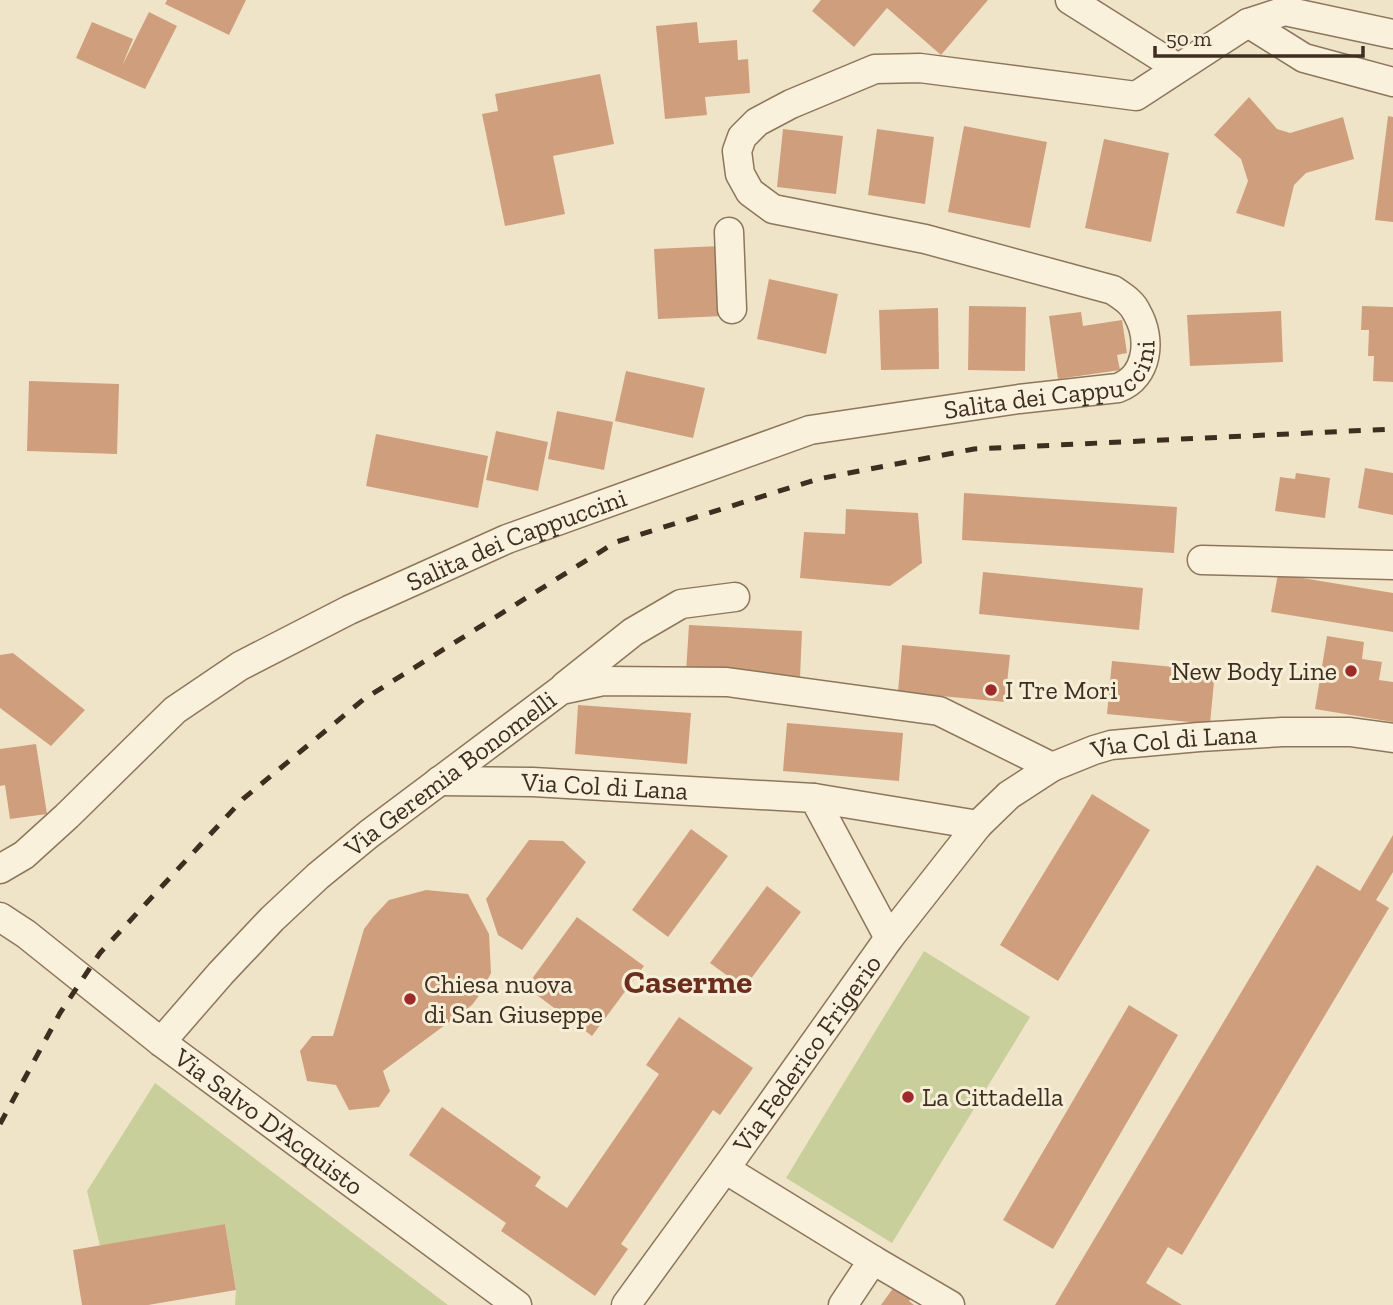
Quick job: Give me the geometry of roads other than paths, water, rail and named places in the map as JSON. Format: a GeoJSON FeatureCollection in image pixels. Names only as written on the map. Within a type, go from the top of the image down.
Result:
{"type":"FeatureCollection","features":[{"type":"Feature","properties":{"kind":"street"},"geometry":{"type":"LineString","coordinates":[[1070,0],[1178,68]]}},
{"type":"Feature","properties":{"kind":"street","name":"Salita dei Cappuccini"},"geometry":{"type":"LineString","coordinates":[[0,869],[23,855],[67,816],[175,710],[240,666],[349,610],[508,539],[810,430],[1118,388],[1127,385],[1140,370],[1147,346],[1144,330],[1138,313],[1128,300],[1113,290],[925,239],[773,209],[750,192],[740,174],[737,152],[742,138],[757,122],[875,69],[920,68],[1136,96],[1248,23],[1285,11],[1393,34]]}},
{"type":"Feature","properties":{"kind":"street"},"geometry":{"type":"LineString","coordinates":[[1248,23],[1304,58],[1393,82]]}},
{"type":"Feature","properties":{"kind":"street"},"geometry":{"type":"LineString","coordinates":[[729,232],[732,309]]}},
{"type":"Feature","properties":{"kind":"street"},"geometry":{"type":"LineString","coordinates":[[1202,560],[1393,565]]}},
{"type":"Feature","properties":{"kind":"street"},"geometry":{"type":"LineString","coordinates":[[561,690],[632,632],[681,604],[735,597]]}},
{"type":"Feature","properties":{"kind":"street","name":"Via Geremia Bonomelli"},"geometry":{"type":"LineString","coordinates":[[161,1042],[272,919],[318,876],[439,780],[561,690],[603,681],[727,682],[939,711],[1052,767]]}},
{"type":"Feature","properties":{"kind":"street","name":"Via Col di Lana"},"geometry":{"type":"LineString","coordinates":[[889,938],[978,825],[1009,795],[1052,767],[1094,750],[1139,742],[1282,732],[1350,732],[1393,738]]}},
{"type":"Feature","properties":{"kind":"street","name":"Via Col di Lana"},"geometry":{"type":"LineString","coordinates":[[439,780],[533,782],[814,798],[978,825]]}},
{"type":"Feature","properties":{"kind":"street"},"geometry":{"type":"LineString","coordinates":[[814,798],[889,938]]}},
{"type":"Feature","properties":{"kind":"street","name":"Via Salvo D'Acquisto"},"geometry":{"type":"LineString","coordinates":[[0,917],[13,932],[517,1305]]}},
{"type":"Feature","properties":{"kind":"street","name":"Via Federico Frigerio"},"geometry":{"type":"LineString","coordinates":[[626,1305],[889,938]]}},
{"type":"Feature","properties":{"kind":"street"},"geometry":{"type":"LineString","coordinates":[[725,1169],[873,1261],[950,1305]]}},
{"type":"Feature","properties":{"kind":"street"},"geometry":{"type":"LineString","coordinates":[[843,1305],[873,1261]]}},
{"type":"Feature","properties":{"kind":"railway"},"geometry":{"type":"LineString","coordinates":[[0,1124],[60,1013],[100,953],[243,799],[364,699],[616,542],[818,479],[974,449],[1393,429]]}},
{"type":"Feature","properties":{"kind":"place","name":"New Body Line"},"geometry":{"type":"Point","coordinates":[1351,671]}},
{"type":"Feature","properties":{"kind":"place","name":"I Tre Mori"},"geometry":{"type":"Point","coordinates":[991,690]}},
{"type":"Feature","properties":{"kind":"place","name":"Chiesa nuova di San Giuseppe"},"geometry":{"type":"Point","coordinates":[410,999]}},
{"type":"Feature","properties":{"kind":"place","name":"La Cittadella"},"geometry":{"type":"Point","coordinates":[908,1097]}},
{"type":"Feature","properties":{"kind":"district","name":"Caserme"},"geometry":{"type":"Point","coordinates":[688,981]}}]}
